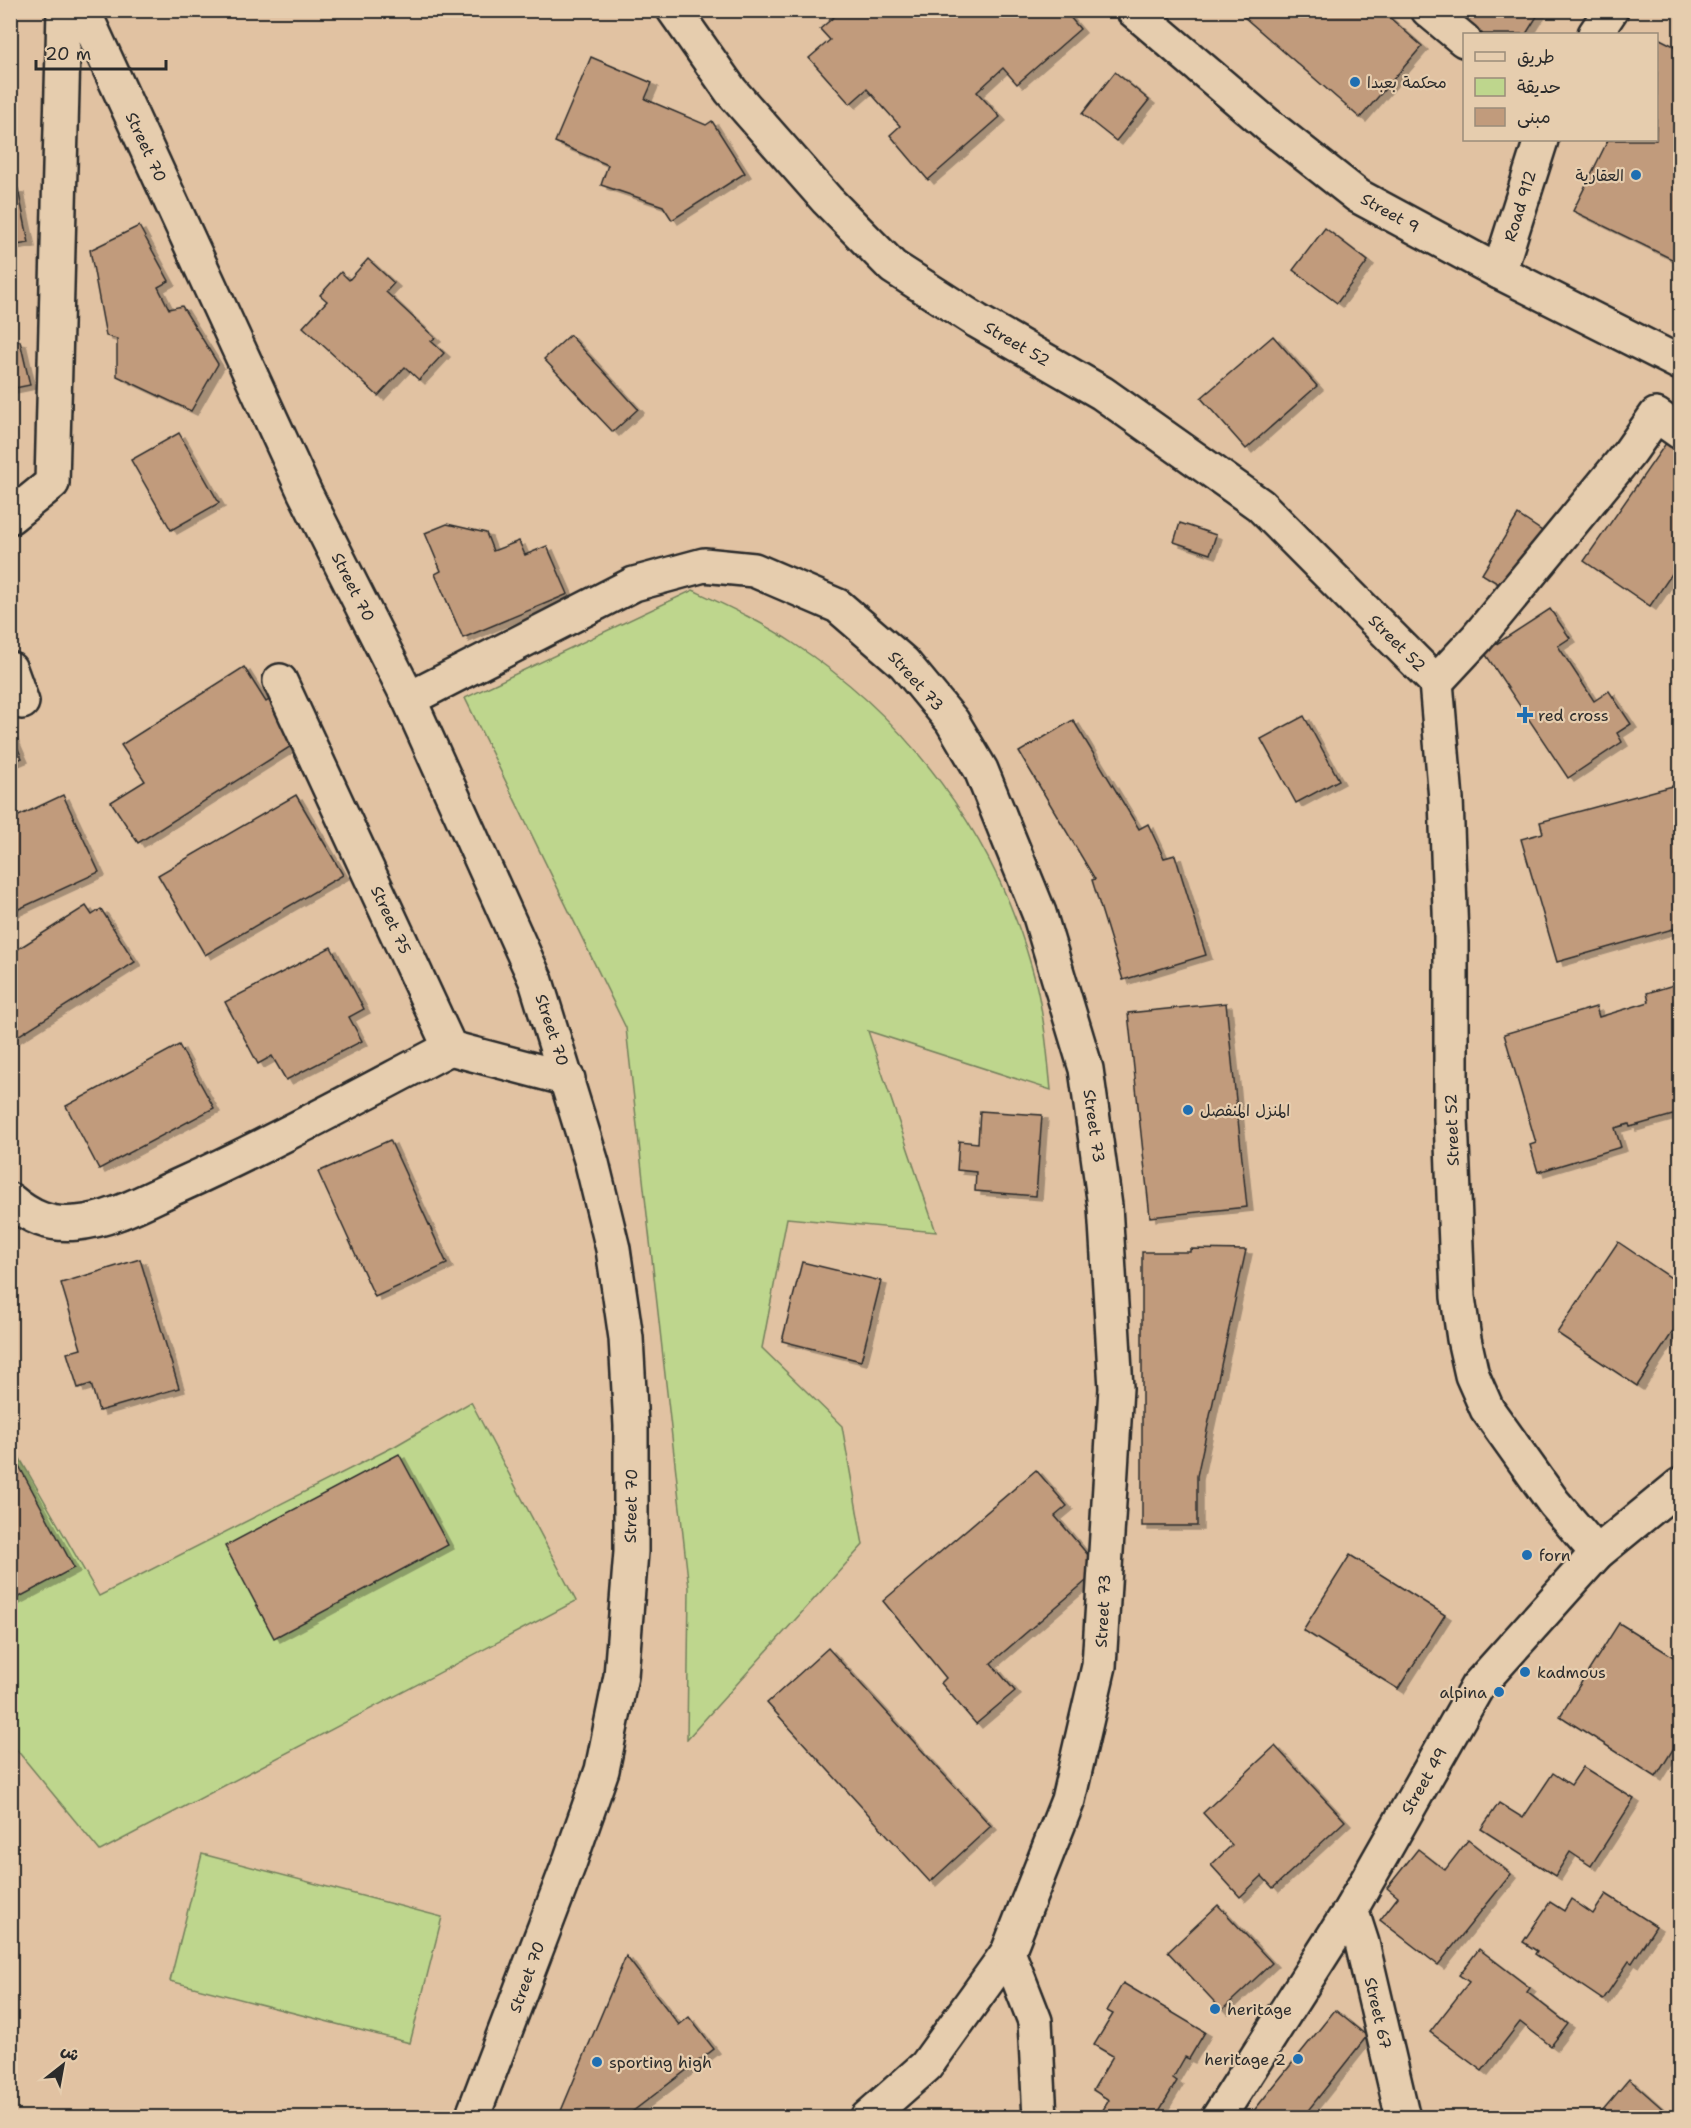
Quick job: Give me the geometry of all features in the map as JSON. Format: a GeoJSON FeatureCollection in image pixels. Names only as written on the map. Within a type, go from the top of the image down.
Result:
{"type":"FeatureCollection","features":[{"type":"Feature","properties":{"kind":"street"},"geometry":{"type":"LineString","coordinates":[[10,517],[52,483],[64,10]]}},
{"type":"Feature","properties":{"kind":"street","name":"Street 70"},"geometry":{"type":"LineString","coordinates":[[83,10],[305,494],[409,699],[536,981],[568,1079],[613,1249],[626,1338],[632,1426],[631,1552],[621,1677],[602,1770],[566,1872],[472,2118]]}},
{"type":"Feature","properties":{"kind":"street","name":"Street 52"},"geometry":{"type":"LineString","coordinates":[[674,10],[731,91],[827,201],[893,267],[976,321],[1102,393],[1260,505],[1436,682],[1446,799],[1451,937],[1451,1118],[1458,1297],[1464,1339],[1472,1375],[1487,1409],[1554,1503],[1597,1553]]}},
{"type":"Feature","properties":{"kind":"street","name":"Street 9"},"geometry":{"type":"LineString","coordinates":[[1133,10],[1268,125],[1358,196],[1499,272],[1680,363]]}},
{"type":"Feature","properties":{"kind":"street"},"geometry":{"type":"LineString","coordinates":[[1428,10],[1463,39]]}},
{"type":"Feature","properties":{"kind":"street"},"geometry":{"type":"LineString","coordinates":[[1596,33],[1611,10]]}},
{"type":"Feature","properties":{"kind":"street","name":"Road 912"},"geometry":{"type":"LineString","coordinates":[[1499,272],[1541,141]]}},
{"type":"Feature","properties":{"kind":"street"},"geometry":{"type":"LineString","coordinates":[[1436,682],[1477,638],[1630,452],[1656,415],[1680,432]]}},
{"type":"Feature","properties":{"kind":"street","name":"Street 73"},"geometry":{"type":"LineString","coordinates":[[409,699],[634,584],[704,565],[754,570],[838,606],[904,663],[952,721],[981,770],[1039,913],[1086,1069],[1105,1206],[1116,1388],[1099,1666],[1068,1800],[1008,1952],[926,2066],[867,2118]]}},
{"type":"Feature","properties":{"kind":"street"},"geometry":{"type":"LineString","coordinates":[[10,669],[21,702]]}},
{"type":"Feature","properties":{"kind":"street","name":"Street 75"},"geometry":{"type":"LineString","coordinates":[[280,681],[450,1048]]}},
{"type":"Feature","properties":{"kind":"street"},"geometry":{"type":"LineString","coordinates":[[10,1200],[26,1214],[46,1221],[76,1223],[109,1217],[248,1154],[450,1048],[568,1079]]}},
{"type":"Feature","properties":{"kind":"street","name":"Street 49"},"geometry":{"type":"LineString","coordinates":[[1218,2118],[1351,1909],[1477,1688],[1597,1553],[1680,1485]]}},
{"type":"Feature","properties":{"kind":"street","name":"Street 67"},"geometry":{"type":"LineString","coordinates":[[1351,1909],[1362,1943],[1403,2118]]}},
{"type":"Feature","properties":{"kind":"street"},"geometry":{"type":"LineString","coordinates":[[1008,1952],[1035,2022],[1040,2118]]}},
{"type":"Feature","properties":{"kind":"green space"},"geometry":{"type":"Polygon","coordinates":[[[693,590],[769,628],[835,673],[873,706],[909,743],[941,783],[969,825],[994,870],[1015,916],[1039,996],[1051,1090],[868,1031],[936,1232],[787,1218],[762,1348],[842,1426],[863,1545],[687,1739],[689,1588],[626,1028],[465,698],[693,590]]]}},
{"type":"Feature","properties":{"kind":"green space"},"geometry":{"type":"Polygon","coordinates":[[[471,1402],[576,1601],[100,1851],[11,1743],[10,1441],[99,1596],[395,1446],[471,1402]]]}},
{"type":"Feature","properties":{"kind":"green space"},"geometry":{"type":"Polygon","coordinates":[[[202,1854],[442,1917],[410,2043],[170,1981],[202,1854]]]}},
{"type":"Feature","properties":{"kind":"building"},"geometry":{"type":"Polygon","coordinates":[[[842,10],[1064,10],[1080,29],[1017,84],[1003,68],[977,92],[1000,117],[928,180],[890,135],[900,126],[867,89],[850,104],[809,58],[830,40],[820,29],[842,10]]]}},
{"type":"Feature","properties":{"kind":"building","name":"محكمة بعبدا"},"geometry":{"type":"Polygon","coordinates":[[[1236,10],[1381,10],[1422,46],[1360,118],[1236,10]]]}},
{"type":"Feature","properties":{"kind":"building"},"geometry":{"type":"Polygon","coordinates":[[[1445,10],[1541,10],[1527,33],[1481,33],[1445,10]]]}},
{"type":"Feature","properties":{"kind":"building","name":"العقارية"},"geometry":{"type":"Polygon","coordinates":[[[1658,38],[1680,49],[1680,263],[1573,211],[1608,141],[1658,141],[1658,38]]]}},
{"type":"Feature","properties":{"kind":"building"},"geometry":{"type":"Polygon","coordinates":[[[591,57],[652,83],[645,99],[706,125],[712,121],[745,173],[672,220],[663,206],[601,185],[608,165],[555,142],[591,57]]]}},
{"type":"Feature","properties":{"kind":"building"},"geometry":{"type":"Polygon","coordinates":[[[1115,72],[1149,100],[1116,141],[1082,114],[1115,72]]]}},
{"type":"Feature","properties":{"kind":"building"},"geometry":{"type":"Polygon","coordinates":[[[18,189],[29,243],[10,246],[10,191],[18,189]]]}},
{"type":"Feature","properties":{"kind":"building"},"geometry":{"type":"Polygon","coordinates":[[[139,226],[169,281],[158,287],[169,309],[182,306],[218,364],[191,411],[117,376],[117,339],[106,336],[90,250],[139,226]]]}},
{"type":"Feature","properties":{"kind":"building"},"geometry":{"type":"Polygon","coordinates":[[[1325,228],[1368,261],[1337,303],[1293,270],[1325,228]]]}},
{"type":"Feature","properties":{"kind":"building"},"geometry":{"type":"Polygon","coordinates":[[[368,259],[394,283],[386,292],[435,338],[431,341],[444,353],[419,380],[405,367],[378,396],[303,327],[327,301],[320,295],[341,272],[349,280],[368,259]]]}},
{"type":"Feature","properties":{"kind":"building"},"geometry":{"type":"Polygon","coordinates":[[[570,335],[638,409],[613,432],[544,359],[570,335]]]}},
{"type":"Feature","properties":{"kind":"building"},"geometry":{"type":"Polygon","coordinates":[[[1273,336],[1317,386],[1246,449],[1201,398],[1273,336]]]}},
{"type":"Feature","properties":{"kind":"building"},"geometry":{"type":"Polygon","coordinates":[[[20,341],[30,385],[10,389],[10,343],[20,341]]]}},
{"type":"Feature","properties":{"kind":"building"},"geometry":{"type":"Polygon","coordinates":[[[179,433],[219,503],[171,530],[131,460],[179,433]]]}},
{"type":"Feature","properties":{"kind":"building"},"geometry":{"type":"Polygon","coordinates":[[[1671,436],[1680,443],[1680,562],[1650,606],[1584,561],[1671,436]]]}},
{"type":"Feature","properties":{"kind":"building"},"geometry":{"type":"Polygon","coordinates":[[[1518,515],[1545,533],[1502,586],[1482,574],[1518,515]]]}},
{"type":"Feature","properties":{"kind":"building"},"geometry":{"type":"Polygon","coordinates":[[[1180,523],[1216,535],[1210,554],[1174,542],[1180,523]]]}},
{"type":"Feature","properties":{"kind":"building"},"geometry":{"type":"Polygon","coordinates":[[[447,524],[486,533],[493,551],[519,541],[525,555],[547,546],[568,594],[463,638],[435,574],[441,571],[425,533],[447,524]]]}},
{"type":"Feature","properties":{"kind":"building"},"geometry":{"type":"Polygon","coordinates":[[[1550,609],[1570,638],[1558,646],[1594,701],[1609,691],[1631,724],[1617,733],[1622,742],[1568,778],[1484,652],[1550,609]]]}},
{"type":"Feature","properties":{"kind":"building"},"geometry":{"type":"Polygon","coordinates":[[[244,667],[266,702],[269,700],[296,743],[138,843],[111,802],[145,781],[121,745],[244,667]]]}},
{"type":"Feature","properties":{"kind":"building"},"geometry":{"type":"Polygon","coordinates":[[[1304,716],[1339,780],[1296,803],[1261,739],[1304,716]]]}},
{"type":"Feature","properties":{"kind":"building"},"geometry":{"type":"Polygon","coordinates":[[[1073,720],[1139,829],[1148,824],[1164,858],[1175,855],[1206,955],[1123,980],[1092,880],[1095,879],[1019,752],[1073,720]]]}},
{"type":"Feature","properties":{"kind":"building"},"geometry":{"type":"Polygon","coordinates":[[[10,731],[22,758],[10,763],[10,731]]]}},
{"type":"Feature","properties":{"kind":"building"},"geometry":{"type":"Polygon","coordinates":[[[1680,784],[1680,927],[1557,962],[1521,839],[1543,833],[1540,822],[1680,784]]]}},
{"type":"Feature","properties":{"kind":"building"},"geometry":{"type":"Polygon","coordinates":[[[63,795],[99,872],[10,913],[10,820],[63,795]]]}},
{"type":"Feature","properties":{"kind":"building"},"geometry":{"type":"Polygon","coordinates":[[[296,795],[343,875],[205,955],[158,875],[296,795]]]}},
{"type":"Feature","properties":{"kind":"building"},"geometry":{"type":"Polygon","coordinates":[[[86,906],[92,915],[101,909],[135,962],[10,1041],[10,954],[86,906]]]}},
{"type":"Feature","properties":{"kind":"building"},"geometry":{"type":"Polygon","coordinates":[[[331,947],[364,1009],[349,1017],[362,1041],[286,1080],[272,1056],[258,1064],[225,1002],[331,947]]]}},
{"type":"Feature","properties":{"kind":"building"},"geometry":{"type":"Polygon","coordinates":[[[1680,983],[1680,1082],[1677,1083],[1680,1113],[1630,1127],[1629,1124],[1615,1128],[1621,1147],[1538,1172],[1530,1145],[1536,1143],[1504,1034],[1596,1007],[1599,1017],[1649,1002],[1647,993],[1680,983]]]}},
{"type":"Feature","properties":{"kind":"building","name":"المنزل المنفصل"},"geometry":{"type":"Polygon","coordinates":[[[1226,1003],[1247,1207],[1150,1217],[1128,1013],[1226,1003]]]}},
{"type":"Feature","properties":{"kind":"building"},"geometry":{"type":"Polygon","coordinates":[[[179,1045],[214,1108],[99,1169],[66,1106],[179,1045]]]}},
{"type":"Feature","properties":{"kind":"building"},"geometry":{"type":"Polygon","coordinates":[[[980,1111],[1042,1115],[1036,1196],[975,1191],[976,1172],[957,1170],[959,1141],[978,1143],[980,1111]]]}},
{"type":"Feature","properties":{"kind":"building"},"geometry":{"type":"Polygon","coordinates":[[[390,1140],[447,1264],[375,1297],[318,1172],[390,1140]]]}},
{"type":"Feature","properties":{"kind":"building"},"geometry":{"type":"Polygon","coordinates":[[[1618,1242],[1680,1284],[1680,1321],[1637,1386],[1557,1333],[1618,1242]]]}},
{"type":"Feature","properties":{"kind":"building"},"geometry":{"type":"Polygon","coordinates":[[[1190,1249],[1246,1250],[1197,1476],[1197,1526],[1142,1526],[1142,1252],[1190,1252],[1190,1249]]]}},
{"type":"Feature","properties":{"kind":"building"},"geometry":{"type":"Polygon","coordinates":[[[140,1259],[179,1388],[99,1411],[91,1384],[78,1388],[67,1353],[81,1349],[61,1283],[140,1259]]]}},
{"type":"Feature","properties":{"kind":"building"},"geometry":{"type":"Polygon","coordinates":[[[802,1262],[881,1281],[861,1361],[782,1341],[802,1262]]]}},
{"type":"Feature","properties":{"kind":"building"},"geometry":{"type":"Polygon","coordinates":[[[10,1449],[74,1568],[10,1602],[10,1449]]]}},
{"type":"Feature","properties":{"kind":"building"},"geometry":{"type":"Polygon","coordinates":[[[399,1454],[448,1545],[274,1638],[225,1546],[399,1454]]]}},
{"type":"Feature","properties":{"kind":"building"},"geometry":{"type":"Polygon","coordinates":[[[1036,1470],[1067,1506],[1055,1516],[1100,1569],[991,1663],[1015,1691],[976,1724],[941,1683],[946,1678],[883,1601],[1036,1470]]]}},
{"type":"Feature","properties":{"kind":"building"},"geometry":{"type":"Polygon","coordinates":[[[1350,1555],[1445,1615],[1398,1689],[1303,1630],[1350,1555]]]}},
{"type":"Feature","properties":{"kind":"building"},"geometry":{"type":"Polygon","coordinates":[[[1619,1623],[1680,1661],[1680,1738],[1656,1777],[1560,1716],[1619,1623]]]}},
{"type":"Feature","properties":{"kind":"building"},"geometry":{"type":"Polygon","coordinates":[[[828,1648],[991,1826],[930,1882],[767,1703],[828,1648]]]}},
{"type":"Feature","properties":{"kind":"building"},"geometry":{"type":"Polygon","coordinates":[[[1275,1746],[1345,1821],[1273,1888],[1262,1876],[1240,1897],[1211,1865],[1232,1845],[1203,1813],[1275,1746]]]}},
{"type":"Feature","properties":{"kind":"building"},"geometry":{"type":"Polygon","coordinates":[[[1583,1767],[1634,1799],[1591,1866],[1570,1852],[1555,1876],[1481,1829],[1499,1803],[1523,1818],[1553,1773],[1571,1785],[1583,1767]]]}},
{"type":"Feature","properties":{"kind":"building"},"geometry":{"type":"Polygon","coordinates":[[[1468,1840],[1511,1874],[1438,1965],[1380,1920],[1398,1897],[1387,1888],[1418,1849],[1445,1870],[1468,1840]]]}},
{"type":"Feature","properties":{"kind":"building"},"geometry":{"type":"Polygon","coordinates":[[[1606,1894],[1656,1926],[1632,1963],[1629,1961],[1603,2000],[1535,1954],[1537,1951],[1523,1942],[1550,1902],[1564,1911],[1571,1899],[1593,1914],[1606,1894]]]}},
{"type":"Feature","properties":{"kind":"building"},"geometry":{"type":"Polygon","coordinates":[[[1218,1905],[1272,1963],[1222,2010],[1168,1952],[1218,1905]]]}},
{"type":"Feature","properties":{"kind":"building"},"geometry":{"type":"Polygon","coordinates":[[[1479,1949],[1530,1988],[1527,1992],[1568,2024],[1551,2046],[1520,2022],[1482,2071],[1430,2032],[1469,1982],[1459,1975],[1479,1949]]]}},
{"type":"Feature","properties":{"kind":"building"},"geometry":{"type":"Polygon","coordinates":[[[626,1956],[679,2025],[689,2017],[714,2049],[624,2118],[558,2118],[626,1956]]]}},
{"type":"Feature","properties":{"kind":"building"},"geometry":{"type":"Polygon","coordinates":[[[1123,1983],[1205,2032],[1189,2059],[1185,2057],[1173,2078],[1177,2081],[1155,2118],[1098,2118],[1109,2100],[1093,2090],[1113,2056],[1094,2045],[1113,2014],[1107,2011],[1123,1983]]]}},
{"type":"Feature","properties":{"kind":"building"},"geometry":{"type":"Polygon","coordinates":[[[1335,2010],[1367,2036],[1302,2118],[1248,2118],[1335,2010]]]}},
{"type":"Feature","properties":{"kind":"building"},"geometry":{"type":"Polygon","coordinates":[[[1629,2079],[1673,2118],[1596,2118],[1629,2079]]]}},
{"type":"Feature","properties":{"kind":"place","name":"محكمة بعبدا"},"geometry":{"type":"Point","coordinates":[1355,82]}},
{"type":"Feature","properties":{"kind":"place","name":"العقارية"},"geometry":{"type":"Point","coordinates":[1636,175]}},
{"type":"Feature","properties":{"kind":"place","name":"red cross"},"geometry":{"type":"Point","coordinates":[1525,715]}},
{"type":"Feature","properties":{"kind":"place","name":"المنزل المنفصل"},"geometry":{"type":"Point","coordinates":[1188,1110]}},
{"type":"Feature","properties":{"kind":"place","name":"forn"},"geometry":{"type":"Point","coordinates":[1527,1555]}},
{"type":"Feature","properties":{"kind":"place","name":"kadmous"},"geometry":{"type":"Point","coordinates":[1525,1672]}},
{"type":"Feature","properties":{"kind":"place","name":"alpina"},"geometry":{"type":"Point","coordinates":[1499,1692]}},
{"type":"Feature","properties":{"kind":"place","name":"heritage"},"geometry":{"type":"Point","coordinates":[1215,2009]}},
{"type":"Feature","properties":{"kind":"place","name":"heritage 2"},"geometry":{"type":"Point","coordinates":[1298,2059]}},
{"type":"Feature","properties":{"kind":"place","name":"sporting high"},"geometry":{"type":"Point","coordinates":[597,2062]}}]}
